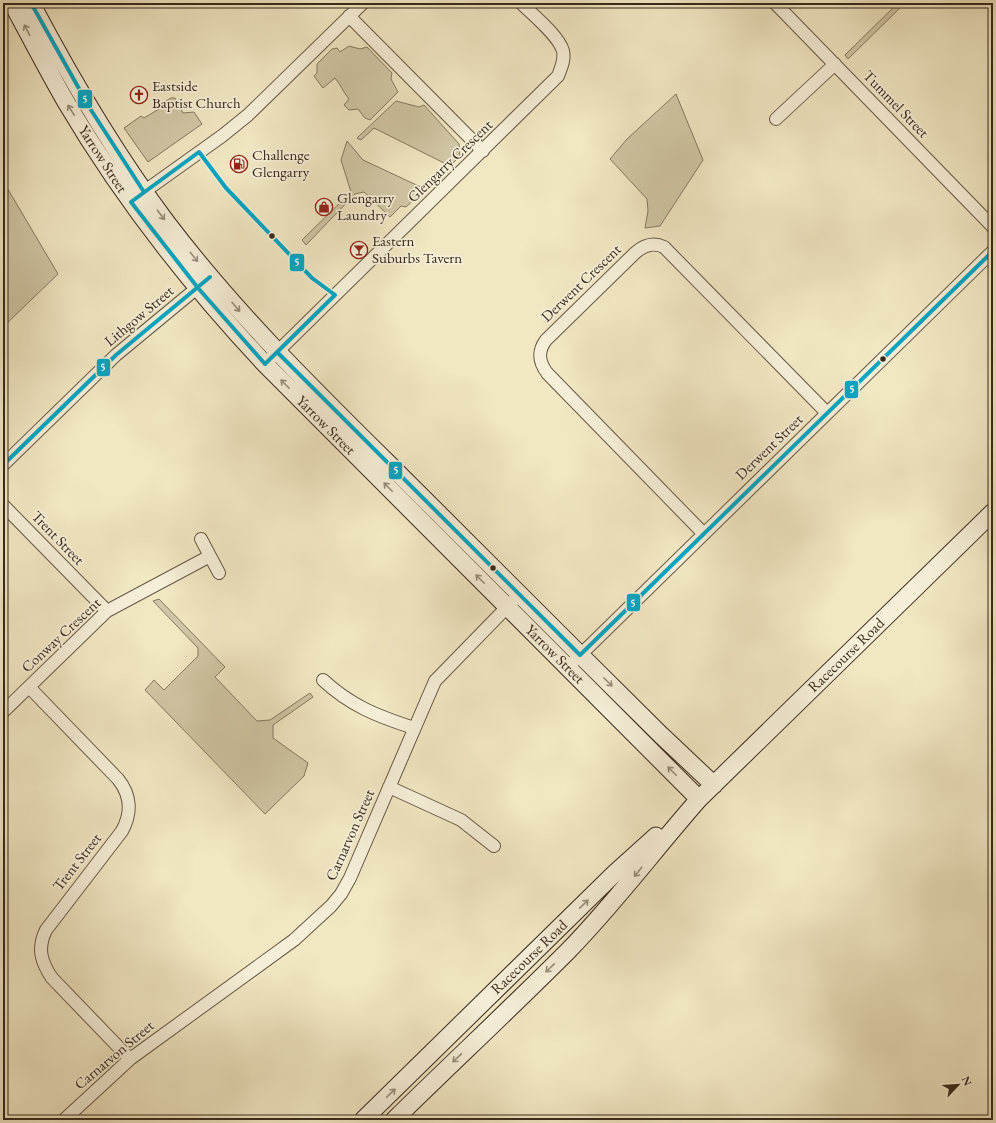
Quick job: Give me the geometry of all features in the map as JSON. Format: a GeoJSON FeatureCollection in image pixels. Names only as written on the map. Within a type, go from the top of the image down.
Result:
{"type":"FeatureCollection","features":[{"type":"Feature","properties":{"kind":"street","name":"Yarrow Street"},"geometry":{"type":"LineString","coordinates":[[31,3],[138,197]]}},
{"type":"Feature","properties":{"kind":"street"},"geometry":{"type":"LineString","coordinates":[[138,197],[237,124],[363,3]]}},
{"type":"Feature","properties":{"kind":"street","name":"Glengarry Crescent"},"geometry":{"type":"LineString","coordinates":[[271,358],[552,84],[558,76],[562,66],[563,51],[559,43],[521,3]]}},
{"type":"Feature","properties":{"kind":"street","name":"Tummel Street"},"geometry":{"type":"LineString","coordinates":[[775,3],[993,227]]}},
{"type":"Feature","properties":{"kind":"street","name":"Yarrow Street"},"geometry":{"type":"LineString","coordinates":[[15,4],[66,102],[204,283],[271,358],[507,607],[699,799]]}},
{"type":"Feature","properties":{"kind":"street"},"geometry":{"type":"LineString","coordinates":[[349,16],[483,151]]}},
{"type":"Feature","properties":{"kind":"street"},"geometry":{"type":"LineString","coordinates":[[776,119],[835,64]]}},
{"type":"Feature","properties":{"kind":"street","name":"Derwent Crescent"},"geometry":{"type":"LineString","coordinates":[[704,534],[548,373],[540,359],[540,352],[546,340],[635,252],[646,245],[659,244],[664,247],[827,413]]}},
{"type":"Feature","properties":{"kind":"street","name":"Derwent Street"},"geometry":{"type":"LineString","coordinates":[[568,667],[993,251]]}},
{"type":"Feature","properties":{"kind":"street","name":"Lithgow Street"},"geometry":{"type":"LineString","coordinates":[[3,465],[116,355],[204,283]]}},
{"type":"Feature","properties":{"kind":"street","name":"Yarrow Street"},"geometry":{"type":"LineString","coordinates":[[271,358],[520,594],[580,655],[714,785]]}},
{"type":"Feature","properties":{"kind":"street","name":"Trent Street"},"geometry":{"type":"LineString","coordinates":[[3,505],[107,611]]}},
{"type":"Feature","properties":{"kind":"street","name":"Racecourse Road"},"geometry":{"type":"LineString","coordinates":[[363,1120],[615,873],[714,785],[993,512]]}},
{"type":"Feature","properties":{"kind":"street"},"geometry":{"type":"LineString","coordinates":[[201,538],[219,573]]}},
{"type":"Feature","properties":{"kind":"street","name":"Conway Crescent"},"geometry":{"type":"LineString","coordinates":[[3,712],[107,611],[210,556]]}},
{"type":"Feature","properties":{"kind":"street","name":"Carnarvon Street"},"geometry":{"type":"LineString","coordinates":[[64,1120],[130,1059],[278,952],[331,906],[341,894],[350,878],[431,689],[439,676],[520,594]]}},
{"type":"Feature","properties":{"kind":"street"},"geometry":{"type":"LineString","coordinates":[[323,680],[345,699],[357,706],[414,728]]}},
{"type":"Feature","properties":{"kind":"street","name":"Trent Street"},"geometry":{"type":"LineString","coordinates":[[29,686],[118,778],[127,794],[128,814],[122,831],[46,930],[41,946],[41,956],[44,966],[52,978],[130,1059]]}},
{"type":"Feature","properties":{"kind":"street"},"geometry":{"type":"LineString","coordinates":[[389,787],[461,820],[494,846]]}},
{"type":"Feature","properties":{"kind":"street","name":"Racecourse Road"},"geometry":{"type":"LineString","coordinates":[[394,1120],[568,950],[621,893],[699,799]]}},
{"type":"Feature","properties":{"kind":"street"},"geometry":{"type":"LineString","coordinates":[[486,1000],[501,1016]]}},
{"type":"Feature","properties":{"kind":"shaded area"},"geometry":{"type":"Polygon","coordinates":[[[898,3],[905,3],[848,59],[845,55],[898,3]]]}},
{"type":"Feature","properties":{"kind":"shaded area"},"geometry":{"type":"Polygon","coordinates":[[[349,46],[360,49],[367,47],[392,73],[391,79],[398,92],[370,120],[365,118],[358,109],[349,110],[344,105],[349,99],[335,78],[323,88],[314,76],[317,73],[317,64],[332,49],[337,48],[340,52],[349,46]]]}},
{"type":"Feature","properties":{"kind":"shaded area"},"geometry":{"type":"Polygon","coordinates":[[[676,94],[703,160],[660,226],[645,228],[648,211],[647,199],[610,159],[627,139],[676,94]]]}},
{"type":"Feature","properties":{"kind":"shaded area"},"geometry":{"type":"Polygon","coordinates":[[[171,98],[175,98],[183,113],[194,112],[202,124],[148,162],[124,128],[141,116],[144,118],[159,109],[157,106],[171,98]]]}},
{"type":"Feature","properties":{"kind":"shaded area"},"geometry":{"type":"Polygon","coordinates":[[[396,101],[419,107],[424,105],[459,144],[460,156],[450,166],[374,128],[361,140],[357,138],[396,101]]]}},
{"type":"Feature","properties":{"kind":"shaded area"},"geometry":{"type":"Polygon","coordinates":[[[347,141],[363,160],[425,189],[406,207],[401,206],[390,217],[364,192],[355,194],[306,245],[302,240],[351,192],[341,160],[347,141]]]}},
{"type":"Feature","properties":{"kind":"shaded area"},"geometry":{"type":"Polygon","coordinates":[[[3,181],[58,274],[3,327],[3,181]]]}},
{"type":"Feature","properties":{"kind":"shaded area"},"geometry":{"type":"Polygon","coordinates":[[[159,599],[225,667],[215,677],[257,721],[270,720],[310,693],[313,697],[273,725],[273,738],[308,763],[304,776],[265,814],[145,690],[154,680],[164,690],[198,656],[198,648],[153,601],[159,599]]]}},
{"type":"Feature","properties":{"kind":"transit line","name":"5"},"geometry":{"type":"LineString","coordinates":[[31,3],[91,110],[144,192]]}},
{"type":"Feature","properties":{"kind":"transit line","name":"5"},"geometry":{"type":"LineString","coordinates":[[199,152],[226,188],[312,278],[335,295],[265,364],[198,288],[131,202],[199,152]]}},
{"type":"Feature","properties":{"kind":"transit line","name":"5"},"geometry":{"type":"LineString","coordinates":[[277,352],[580,655],[993,251]]}},
{"type":"Feature","properties":{"kind":"transit line","name":"5"},"geometry":{"type":"LineString","coordinates":[[3,465],[116,355],[210,277]]}},
{"type":"Feature","properties":{"kind":"place","name":"Eastside Baptist Church"},"geometry":{"type":"Point","coordinates":[139,95]}},
{"type":"Feature","properties":{"kind":"place","name":"Challenge Glengarry"},"geometry":{"type":"Point","coordinates":[239,164]}},
{"type":"Feature","properties":{"kind":"place","name":"Glengarry Laundry"},"geometry":{"type":"Point","coordinates":[324,207]}},
{"type":"Feature","properties":{"kind":"place","name":"Eastern Suburbs Tavern"},"geometry":{"type":"Point","coordinates":[359,250]}}]}
